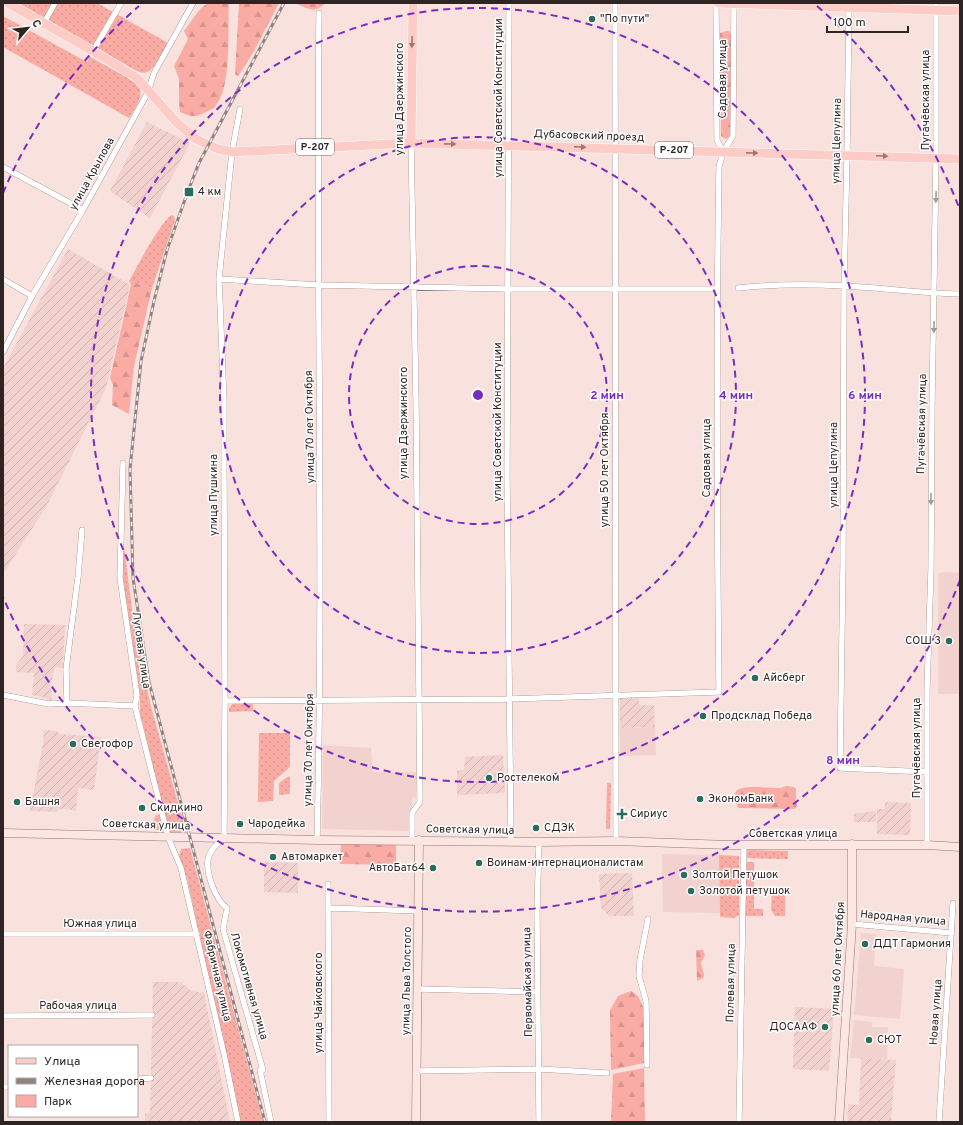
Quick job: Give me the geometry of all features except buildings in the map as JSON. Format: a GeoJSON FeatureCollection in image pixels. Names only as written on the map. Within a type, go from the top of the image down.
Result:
{"type":"FeatureCollection","features":[{"type":"Feature","properties":{"kind":"main road","name":"Р-207"},"geometry":{"type":"LineString","coordinates":[[8,3],[93,51],[137,78],[148,92]]}},
{"type":"Feature","properties":{"kind":"main road","name":"улица Дзержинского"},"geometry":{"type":"LineString","coordinates":[[412,143],[413,3]]}},
{"type":"Feature","properties":{"kind":"main road"},"geometry":{"type":"LineString","coordinates":[[717,3],[936,7],[960,11]]}},
{"type":"Feature","properties":{"kind":"main road","name":"Дубасовский проезд"},"geometry":{"type":"LineString","coordinates":[[148,92],[186,132],[196,139],[218,149],[232,152],[412,143],[960,159]]}},
{"type":"Feature","properties":{"kind":"main road","name":"Советская улица"},"geometry":{"type":"LineString","coordinates":[[3,833],[318,840],[512,842],[616,841],[744,845],[852,844],[960,847]]}},
{"type":"Feature","properties":{"kind":"main road","name":"улица Льва Толстого"},"geometry":{"type":"LineString","coordinates":[[415,840],[419,911],[416,1122]]}},
{"type":"Feature","properties":{"kind":"main road","name":"улица 60 лет Октября"},"geometry":{"type":"LineString","coordinates":[[838,1122],[852,924],[852,844]]}},
{"type":"Feature","properties":{"kind":"street"},"geometry":{"type":"LineString","coordinates":[[44,23],[55,3]]}},
{"type":"Feature","properties":{"kind":"street"},"geometry":{"type":"LineString","coordinates":[[93,51],[121,3]]}},
{"type":"Feature","properties":{"kind":"street","name":"улица Крылова"},"geometry":{"type":"LineString","coordinates":[[3,352],[32,296],[83,210],[148,92],[154,73],[193,3]]}},
{"type":"Feature","properties":{"kind":"street","name":"улица Советской Конституции"},"geometry":{"type":"LineString","coordinates":[[509,3],[507,477],[512,842]]}},
{"type":"Feature","properties":{"kind":"street","name":"улица 50 лет Октября"},"geometry":{"type":"LineString","coordinates":[[615,3],[616,841]]}},
{"type":"Feature","properties":{"kind":"street","name":"Садовая улица"},"geometry":{"type":"LineString","coordinates":[[717,3],[718,140],[723,152]]}},
{"type":"Feature","properties":{"kind":"street","name":"Садовая улица"},"geometry":{"type":"LineString","coordinates":[[616,696],[718,692],[716,413],[719,167],[723,152],[733,136],[734,3]]}},
{"type":"Feature","properties":{"kind":"street","name":"улица Цепулина"},"geometry":{"type":"LineString","coordinates":[[849,5],[844,286],[843,578],[840,768],[927,772]]}},
{"type":"Feature","properties":{"kind":"street","name":"Пугачёвская улица"},"geometry":{"type":"LineString","coordinates":[[927,845],[927,690],[931,569],[936,158],[936,7]]}},
{"type":"Feature","properties":{"kind":"street","name":"улица 70 лет Октября"},"geometry":{"type":"LineString","coordinates":[[318,840],[321,470],[318,285],[319,14]]}},
{"type":"Feature","properties":{"kind":"street","name":"улица Пушкина"},"geometry":{"type":"LineString","coordinates":[[224,838],[224,402],[219,279],[232,152],[240,109]]}},
{"type":"Feature","properties":{"kind":"street","name":"улица Дзержинского"},"geometry":{"type":"LineString","coordinates":[[412,143],[420,802],[412,813],[415,840]]}},
{"type":"Feature","properties":{"kind":"street"},"geometry":{"type":"LineString","coordinates":[[3,167],[83,210]]}},
{"type":"Feature","properties":{"kind":"street"},"geometry":{"type":"LineString","coordinates":[[3,279],[32,296]]}},
{"type":"Feature","properties":{"kind":"street"},"geometry":{"type":"LineString","coordinates":[[219,279],[318,285],[508,289],[717,289]]}},
{"type":"Feature","properties":{"kind":"street"},"geometry":{"type":"LineString","coordinates":[[738,288],[767,285],[844,286],[960,294]]}},
{"type":"Feature","properties":{"kind":"street","name":"Луговая улица"},"geometry":{"type":"LineString","coordinates":[[122,463],[120,578],[137,695],[135,706],[168,837]]}},
{"type":"Feature","properties":{"kind":"street"},"geometry":{"type":"LineString","coordinates":[[67,704],[66,669],[78,577],[82,530]]}},
{"type":"Feature","properties":{"kind":"street"},"geometry":{"type":"LineString","coordinates":[[3,695],[49,704],[135,706]]}},
{"type":"Feature","properties":{"kind":"street"},"geometry":{"type":"LineString","coordinates":[[225,701],[509,699],[616,696]]}},
{"type":"Feature","properties":{"kind":"street","name":"Фабричная улица"},"geometry":{"type":"LineString","coordinates":[[168,837],[181,868],[224,1054],[238,1122]]}},
{"type":"Feature","properties":{"kind":"street","name":"Локомотивная улица"},"geometry":{"type":"LineString","coordinates":[[224,838],[213,848],[210,854],[208,860],[209,874],[212,887],[222,905],[227,908],[223,929],[262,1070],[260,1070],[271,1122]]}},
{"type":"Feature","properties":{"kind":"street","name":"Первомайская улица"},"geometry":{"type":"LineString","coordinates":[[539,842],[537,911],[539,1122]]}},
{"type":"Feature","properties":{"kind":"street","name":"Полевая улица"},"geometry":{"type":"LineString","coordinates":[[739,1122],[744,845]]}},
{"type":"Feature","properties":{"kind":"street","name":"улица Чайковского"},"geometry":{"type":"LineString","coordinates":[[328,884],[329,1122]]}},
{"type":"Feature","properties":{"kind":"street","name":"Новая улица"},"geometry":{"type":"LineString","coordinates":[[939,1122],[953,903]]}},
{"type":"Feature","properties":{"kind":"street"},"geometry":{"type":"LineString","coordinates":[[329,908],[419,911]]}},
{"type":"Feature","properties":{"kind":"street"},"geometry":{"type":"LineString","coordinates":[[647,1065],[646,1001],[639,976],[640,960],[648,920]]}},
{"type":"Feature","properties":{"kind":"street","name":"Народная улица"},"geometry":{"type":"LineString","coordinates":[[852,924],[952,933]]}},
{"type":"Feature","properties":{"kind":"street","name":"Южная улица"},"geometry":{"type":"LineString","coordinates":[[3,934],[197,934]]}},
{"type":"Feature","properties":{"kind":"street"},"geometry":{"type":"LineString","coordinates":[[418,989],[538,992]]}},
{"type":"Feature","properties":{"kind":"street","name":"Рабочая улица"},"geometry":{"type":"LineString","coordinates":[[3,1016],[152,1015]]}},
{"type":"Feature","properties":{"kind":"street"},"geometry":{"type":"LineString","coordinates":[[416,1071],[539,1070],[607,1072]]}},
{"type":"Feature","properties":{"kind":"street"},"geometry":{"type":"LineString","coordinates":[[138,1078],[151,1078]]}},
{"type":"Feature","properties":{"kind":"shaded area"},"geometry":{"type":"Polygon","coordinates":[[[147,122],[190,143],[150,218],[110,191],[147,122]]]}},
{"type":"Feature","properties":{"kind":"shaded area"},"geometry":{"type":"Polygon","coordinates":[[[68,249],[130,285],[106,388],[46,507],[3,574],[3,368],[68,249]]]}},
{"type":"Feature","properties":{"kind":"shaded area","name":"СОШ 3"},"geometry":{"type":"Polygon","coordinates":[[[944,572],[960,573],[960,694],[938,694],[938,574],[944,572]]]}},
{"type":"Feature","properties":{"kind":"shaded area"},"geometry":{"type":"Polygon","coordinates":[[[24,624],[65,625],[63,668],[55,667],[51,683],[52,702],[43,697],[32,695],[34,673],[16,672],[16,665],[23,656],[24,624]]]}},
{"type":"Feature","properties":{"kind":"shaded area"},"geometry":{"type":"Polygon","coordinates":[[[620,698],[639,698],[639,705],[654,705],[655,727],[620,728],[620,698]]]}},
{"type":"Feature","properties":{"kind":"shaded area"},"geometry":{"type":"Polygon","coordinates":[[[655,727],[656,755],[620,756],[620,728],[655,727]]]}},
{"type":"Feature","properties":{"kind":"shaded area"},"geometry":{"type":"Polygon","coordinates":[[[44,730],[57,731],[59,734],[101,737],[94,790],[78,788],[76,811],[61,809],[56,812],[30,811],[43,743],[44,730]]]}},
{"type":"Feature","properties":{"kind":"shaded area"},"geometry":{"type":"Polygon","coordinates":[[[323,745],[371,748],[373,772],[417,772],[416,797],[412,798],[412,831],[322,829],[323,745]]]}},
{"type":"Feature","properties":{"kind":"shaded area"},"geometry":{"type":"Polygon","coordinates":[[[503,755],[505,793],[457,795],[457,771],[464,770],[465,757],[503,755]]]}},
{"type":"Feature","properties":{"kind":"shaded area"},"geometry":{"type":"Polygon","coordinates":[[[885,802],[911,803],[910,835],[877,834],[877,809],[885,809],[885,802]]]}},
{"type":"Feature","properties":{"kind":"shaded area"},"geometry":{"type":"Polygon","coordinates":[[[876,811],[876,822],[854,822],[854,814],[876,811]]]}},
{"type":"Feature","properties":{"kind":"shaded area","name":"Золотой петушок"},"geometry":{"type":"Polygon","coordinates":[[[662,854],[719,855],[720,913],[663,912],[662,854]]]}},
{"type":"Feature","properties":{"kind":"shaded area"},"geometry":{"type":"Polygon","coordinates":[[[264,862],[298,863],[298,893],[264,892],[264,862]]]}},
{"type":"Feature","properties":{"kind":"shaded area"},"geometry":{"type":"Polygon","coordinates":[[[632,873],[634,916],[609,916],[601,908],[599,874],[632,873]]]}},
{"type":"Feature","properties":{"kind":"shaded area"},"geometry":{"type":"Polygon","coordinates":[[[861,933],[876,934],[874,966],[904,969],[900,1019],[854,1015],[861,933]]]}},
{"type":"Feature","properties":{"kind":"shaded area"},"geometry":{"type":"Polygon","coordinates":[[[153,982],[181,982],[191,991],[204,993],[230,1122],[145,1122],[145,1114],[150,1113],[153,982]]]}},
{"type":"Feature","properties":{"kind":"shaded area"},"geometry":{"type":"Polygon","coordinates":[[[795,1007],[834,1009],[829,1071],[793,1069],[795,1007]]]}},
{"type":"Feature","properties":{"kind":"shaded area"},"geometry":{"type":"Polygon","coordinates":[[[854,1020],[872,1022],[872,1027],[888,1027],[887,1059],[850,1058],[854,1020]]]}},
{"type":"Feature","properties":{"kind":"shaded area"},"geometry":{"type":"Polygon","coordinates":[[[861,1058],[896,1060],[891,1122],[847,1122],[848,1104],[859,1105],[861,1058]]]}},
{"type":"Feature","properties":{"kind":"green space"},"geometry":{"type":"Polygon","coordinates":[[[15,3],[97,3],[168,43],[153,67],[144,73],[135,70],[15,3]]]}},
{"type":"Feature","properties":{"kind":"green space"},"geometry":{"type":"Polygon","coordinates":[[[208,3],[229,3],[227,73],[220,99],[214,108],[196,116],[190,116],[180,112],[179,79],[174,66],[188,39],[184,31],[200,9],[208,3]]]}},
{"type":"Feature","properties":{"kind":"green space"},"geometry":{"type":"Polygon","coordinates":[[[239,3],[279,3],[254,51],[237,76],[235,74],[239,3]]]}},
{"type":"Feature","properties":{"kind":"green space"},"geometry":{"type":"Polygon","coordinates":[[[295,3],[325,3],[318,9],[314,10],[295,3]]]}},
{"type":"Feature","properties":{"kind":"green space"},"geometry":{"type":"Polygon","coordinates":[[[3,16],[87,62],[90,57],[138,83],[141,93],[139,101],[129,118],[3,47],[3,16]]]}},
{"type":"Feature","properties":{"kind":"green space"},"geometry":{"type":"Polygon","coordinates":[[[729,31],[731,34],[731,135],[726,139],[721,136],[720,33],[729,31]]]}},
{"type":"Feature","properties":{"kind":"green space"},"geometry":{"type":"Polygon","coordinates":[[[172,215],[174,216],[175,220],[152,288],[129,281],[156,234],[162,225],[172,215]]]}},
{"type":"Feature","properties":{"kind":"green space"},"geometry":{"type":"Polygon","coordinates":[[[129,281],[152,288],[134,366],[129,414],[112,405],[113,385],[110,378],[131,285],[129,281]]]}},
{"type":"Feature","properties":{"kind":"green space"},"geometry":{"type":"Polygon","coordinates":[[[124,546],[133,617],[150,703],[186,832],[169,832],[140,713],[140,696],[123,578],[122,559],[124,546]]]}},
{"type":"Feature","properties":{"kind":"green space"},"geometry":{"type":"Polygon","coordinates":[[[253,703],[253,711],[229,712],[229,708],[232,704],[253,703]]]}},
{"type":"Feature","properties":{"kind":"green space"},"geometry":{"type":"Polygon","coordinates":[[[259,733],[290,733],[290,767],[274,781],[273,801],[258,802],[259,733]]]}},
{"type":"Feature","properties":{"kind":"green space"},"geometry":{"type":"Polygon","coordinates":[[[289,776],[290,794],[279,795],[279,783],[289,776]]]}},
{"type":"Feature","properties":{"kind":"green space"},"geometry":{"type":"Polygon","coordinates":[[[607,783],[611,783],[610,829],[606,829],[607,783]]]}},
{"type":"Feature","properties":{"kind":"green space"},"geometry":{"type":"Polygon","coordinates":[[[787,786],[794,787],[796,789],[797,806],[795,809],[738,808],[734,796],[738,790],[743,788],[781,788],[787,786]]]}},
{"type":"Feature","properties":{"kind":"green space"},"geometry":{"type":"Polygon","coordinates":[[[156,815],[161,815],[164,827],[162,830],[153,830],[152,824],[156,815]]]}},
{"type":"Feature","properties":{"kind":"green space"},"geometry":{"type":"Polygon","coordinates":[[[341,844],[396,844],[396,865],[340,864],[341,844]]]}},
{"type":"Feature","properties":{"kind":"green space"},"geometry":{"type":"Polygon","coordinates":[[[190,848],[263,1122],[240,1122],[187,878],[179,857],[181,849],[190,848]]]}},
{"type":"Feature","properties":{"kind":"green space"},"geometry":{"type":"Polygon","coordinates":[[[745,850],[788,851],[788,859],[744,858],[745,850]]]}},
{"type":"Feature","properties":{"kind":"green space"},"geometry":{"type":"Polygon","coordinates":[[[719,855],[739,856],[739,915],[734,918],[720,917],[719,855]]]}},
{"type":"Feature","properties":{"kind":"green space"},"geometry":{"type":"Polygon","coordinates":[[[745,862],[754,862],[754,909],[763,909],[763,916],[744,916],[745,862]]]}},
{"type":"Feature","properties":{"kind":"green space"},"geometry":{"type":"Polygon","coordinates":[[[772,888],[780,888],[780,894],[785,895],[785,916],[775,916],[771,910],[772,888]]]}},
{"type":"Feature","properties":{"kind":"green space"},"geometry":{"type":"Polygon","coordinates":[[[696,950],[703,950],[705,955],[701,963],[704,975],[703,978],[697,981],[696,950]]]}},
{"type":"Feature","properties":{"kind":"green space"},"geometry":{"type":"Polygon","coordinates":[[[631,991],[638,996],[644,1009],[644,1063],[611,1070],[610,1010],[618,996],[631,991]]]}},
{"type":"Feature","properties":{"kind":"green space"},"geometry":{"type":"Polygon","coordinates":[[[644,1068],[645,1122],[611,1122],[613,1074],[644,1068]]]}},
{"type":"Feature","properties":{"kind":"railway"},"geometry":{"type":"LineString","coordinates":[[265,1122],[149,682],[133,578],[130,469],[141,361],[167,250],[199,163],[284,3]]}},
{"type":"Feature","properties":{"kind":"place","name":"\"По пути\""},"geometry":{"type":"Point","coordinates":[592,19]}},
{"type":"Feature","properties":{"kind":"place","name":"4 км"},"geometry":{"type":"Point","coordinates":[189,192]}},
{"type":"Feature","properties":{"kind":"place","name":"СОШ 3"},"geometry":{"type":"Point","coordinates":[949,641]}},
{"type":"Feature","properties":{"kind":"place","name":"Айсберг"},"geometry":{"type":"Point","coordinates":[755,678]}},
{"type":"Feature","properties":{"kind":"place","name":"Продсклад Победа"},"geometry":{"type":"Point","coordinates":[703,716]}},
{"type":"Feature","properties":{"kind":"place","name":"Светофор"},"geometry":{"type":"Point","coordinates":[73,744]}},
{"type":"Feature","properties":{"kind":"place","name":"Ростелеком"},"geometry":{"type":"Point","coordinates":[489,778]}},
{"type":"Feature","properties":{"kind":"place","name":"ЭкономБанк"},"geometry":{"type":"Point","coordinates":[700,799]}},
{"type":"Feature","properties":{"kind":"place","name":"Башня"},"geometry":{"type":"Point","coordinates":[17,802]}},
{"type":"Feature","properties":{"kind":"place","name":"Скидкино"},"geometry":{"type":"Point","coordinates":[142,808]}},
{"type":"Feature","properties":{"kind":"place","name":"Сириус"},"geometry":{"type":"Point","coordinates":[622,814]}},
{"type":"Feature","properties":{"kind":"place","name":"Чародейка"},"geometry":{"type":"Point","coordinates":[240,824]}},
{"type":"Feature","properties":{"kind":"place","name":"СДЭК"},"geometry":{"type":"Point","coordinates":[536,828]}},
{"type":"Feature","properties":{"kind":"place","name":"Автомаркет"},"geometry":{"type":"Point","coordinates":[273,857]}},
{"type":"Feature","properties":{"kind":"place","name":"Воинам-интернационалистам"},"geometry":{"type":"Point","coordinates":[479,863]}},
{"type":"Feature","properties":{"kind":"place","name":"АвтоБат64"},"geometry":{"type":"Point","coordinates":[433,868]}},
{"type":"Feature","properties":{"kind":"place","name":"Золтой Петушок"},"geometry":{"type":"Point","coordinates":[684,875]}},
{"type":"Feature","properties":{"kind":"place","name":"Золотой петушок"},"geometry":{"type":"Point","coordinates":[691,891]}},
{"type":"Feature","properties":{"kind":"place","name":"ДДТ Гармония"},"geometry":{"type":"Point","coordinates":[865,944]}},
{"type":"Feature","properties":{"kind":"place","name":"ДОСААФ"},"geometry":{"type":"Point","coordinates":[825,1027]}},
{"type":"Feature","properties":{"kind":"place","name":"СЮТ"},"geometry":{"type":"Point","coordinates":[869,1040]}}]}
